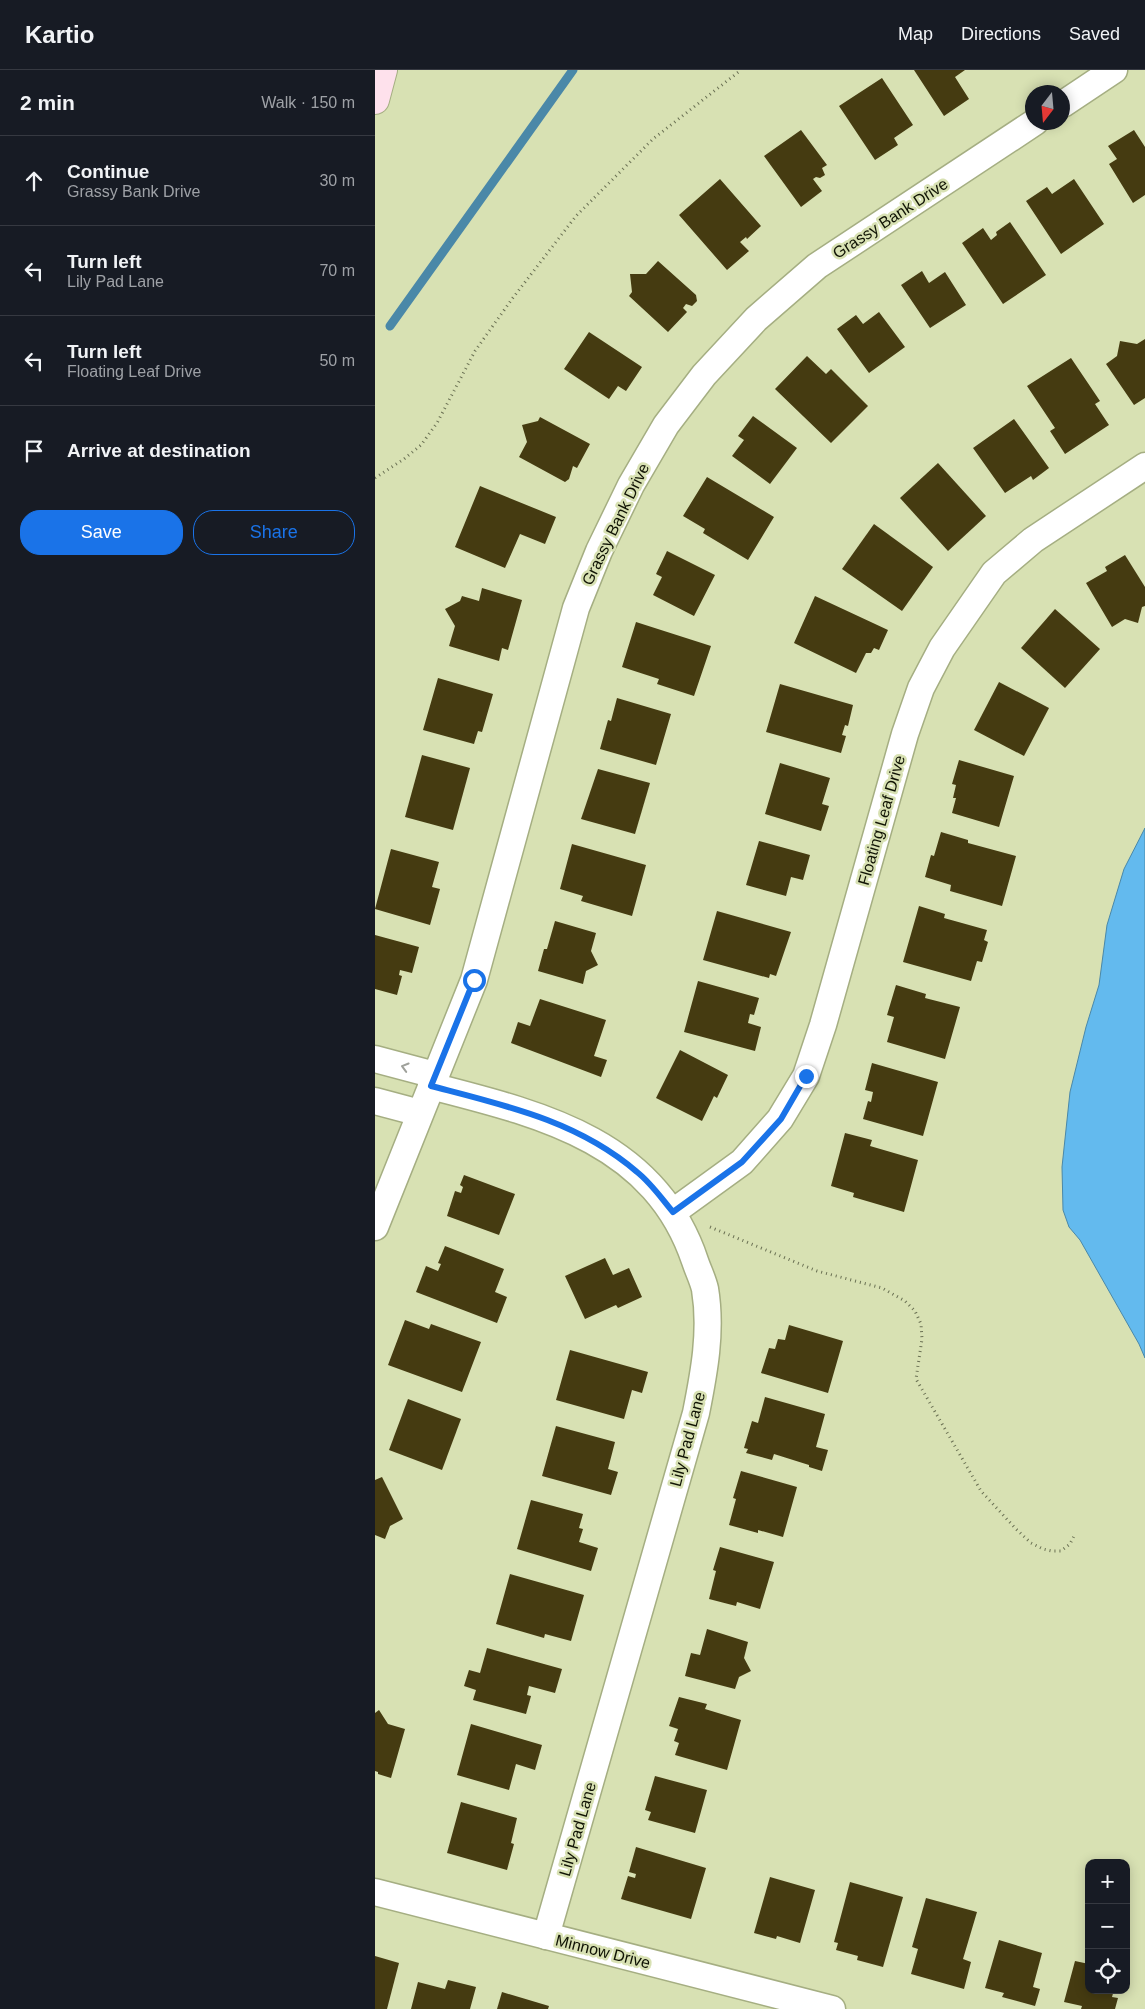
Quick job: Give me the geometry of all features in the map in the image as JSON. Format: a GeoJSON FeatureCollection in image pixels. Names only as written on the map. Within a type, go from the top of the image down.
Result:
{"type":"FeatureCollection","features":[{"type":"Feature","properties":{"kind":"street"},"geometry":{"type":"LineString","coordinates":[[375,100],[383,70]]}},
{"type":"Feature","properties":{"kind":"street"},"geometry":{"type":"LineString","coordinates":[[1070,99],[1115,70]]}},
{"type":"Feature","properties":{"kind":"street","name":"Grassy Bank Drive"},"geometry":{"type":"LineString","coordinates":[[375,1227],[474,980],[576,608],[599,551],[623,502],[666,425],[704,375],[756,319],[817,266],[1025,129]]}},
{"type":"Feature","properties":{"kind":"street","name":"Floating Leaf Drive"},"geometry":{"type":"LineString","coordinates":[[673,1212],[742,1162],[781,1119],[806,1076],[823,1025],[905,734],[921,688],[942,648],[994,573],[1033,540],[1145,466]]}},
{"type":"Feature","properties":{"kind":"street","name":"Lily Pad Lane"},"geometry":{"type":"LineString","coordinates":[[375,1058],[433,1081],[551,1120],[599,1143],[638,1173],[673,1212],[689,1244],[705,1289],[708,1329],[705,1367],[696,1413],[546,1936]]}},
{"type":"Feature","properties":{"kind":"street"},"geometry":{"type":"LineString","coordinates":[[375,1102],[420,1113]]}},
{"type":"Feature","properties":{"kind":"street","name":"Minnow Drive"},"geometry":{"type":"LineString","coordinates":[[375,1892],[832,2009]]}},
{"type":"Feature","properties":{"kind":"path"},"geometry":{"type":"LineString","coordinates":[[375,478],[421,445],[437,423],[475,351],[512,298],[576,216],[653,139],[741,70]]}},
{"type":"Feature","properties":{"kind":"path"},"geometry":{"type":"LineString","coordinates":[[673,1212],[817,1271],[882,1288],[905,1301],[915,1311],[921,1324],[922,1338],[916,1379],[981,1491],[1023,1536],[1031,1543],[1043,1549],[1052,1552],[1061,1551],[1070,1544],[1075,1534]]}},
{"type":"Feature","properties":{"kind":"water"},"geometry":{"type":"Polygon","coordinates":[[[1145,828],[1145,1358],[1080,1240],[1069,1227],[1063,1210],[1062,1167],[1070,1092],[1086,1027],[1099,985],[1107,925],[1124,869],[1145,828]]]}},
{"type":"Feature","properties":{"kind":"building"},"geometry":{"type":"Polygon","coordinates":[[[914,70],[965,70],[955,77],[969,99],[944,116],[914,70]]]}},
{"type":"Feature","properties":{"kind":"building"},"geometry":{"type":"Polygon","coordinates":[[[882,78],[913,125],[894,138],[898,145],[875,160],[839,106],[882,78]]]}},
{"type":"Feature","properties":{"kind":"building"},"geometry":{"type":"Polygon","coordinates":[[[801,130],[827,165],[822,168],[825,175],[813,179],[822,191],[801,207],[764,156],[801,130]]]}},
{"type":"Feature","properties":{"kind":"building"},"geometry":{"type":"Polygon","coordinates":[[[1134,130],[1145,147],[1145,195],[1133,203],[1109,164],[1117,159],[1108,146],[1134,130]]]}},
{"type":"Feature","properties":{"kind":"building"},"geometry":{"type":"Polygon","coordinates":[[[720,179],[761,226],[747,239],[746,237],[740,242],[749,251],[727,270],[679,215],[720,179]]]}},
{"type":"Feature","properties":{"kind":"building"},"geometry":{"type":"Polygon","coordinates":[[[1074,179],[1104,224],[1061,254],[1026,201],[1047,187],[1052,194],[1074,179]]]}},
{"type":"Feature","properties":{"kind":"building"},"geometry":{"type":"Polygon","coordinates":[[[1010,222],[1046,275],[1003,304],[962,243],[983,228],[991,240],[997,235],[996,232],[1010,222]]]}},
{"type":"Feature","properties":{"kind":"building"},"geometry":{"type":"Polygon","coordinates":[[[658,261],[696,295],[697,301],[692,306],[686,304],[683,308],[687,312],[668,332],[629,296],[632,292],[630,274],[646,274],[658,261]]]}},
{"type":"Feature","properties":{"kind":"building"},"geometry":{"type":"Polygon","coordinates":[[[922,271],[929,283],[945,272],[966,305],[930,328],[901,285],[922,271]]]}},
{"type":"Feature","properties":{"kind":"building"},"geometry":{"type":"Polygon","coordinates":[[[879,312],[905,347],[869,373],[837,329],[856,315],[863,324],[879,312]]]}},
{"type":"Feature","properties":{"kind":"building"},"geometry":{"type":"Polygon","coordinates":[[[589,332],[642,367],[626,391],[618,386],[609,399],[564,369],[589,332]]]}},
{"type":"Feature","properties":{"kind":"building"},"geometry":{"type":"Polygon","coordinates":[[[1145,339],[1145,398],[1134,405],[1106,364],[1117,356],[1120,341],[1137,344],[1145,339]]]}},
{"type":"Feature","properties":{"kind":"building"},"geometry":{"type":"Polygon","coordinates":[[[807,356],[826,374],[831,369],[868,406],[831,443],[775,389],[807,356]]]}},
{"type":"Feature","properties":{"kind":"building"},"geometry":{"type":"Polygon","coordinates":[[[1071,358],[1100,401],[1095,404],[1109,425],[1065,454],[1050,431],[1055,428],[1027,386],[1071,358]]]}},
{"type":"Feature","properties":{"kind":"building"},"geometry":{"type":"Polygon","coordinates":[[[753,416],[797,448],[770,484],[732,456],[744,440],[738,436],[753,416]]]}},
{"type":"Feature","properties":{"kind":"building"},"geometry":{"type":"Polygon","coordinates":[[[540,417],[590,444],[577,468],[573,466],[569,479],[565,482],[519,457],[527,442],[522,425],[538,421],[540,417]]]}},
{"type":"Feature","properties":{"kind":"building"},"geometry":{"type":"Polygon","coordinates":[[[1014,419],[1049,468],[1033,480],[1031,476],[1005,493],[973,448],[1014,419]]]}},
{"type":"Feature","properties":{"kind":"building"},"geometry":{"type":"Polygon","coordinates":[[[938,463],[986,516],[948,551],[900,498],[938,463]]]}},
{"type":"Feature","properties":{"kind":"building"},"geometry":{"type":"Polygon","coordinates":[[[707,477],[774,517],[748,560],[703,533],[705,529],[683,516],[707,477]]]}},
{"type":"Feature","properties":{"kind":"building"},"geometry":{"type":"Polygon","coordinates":[[[480,486],[556,517],[545,544],[520,534],[505,568],[455,547],[480,486]]]}},
{"type":"Feature","properties":{"kind":"building"},"geometry":{"type":"Polygon","coordinates":[[[874,524],[933,567],[902,611],[842,569],[874,524]]]}},
{"type":"Feature","properties":{"kind":"building"},"geometry":{"type":"Polygon","coordinates":[[[667,551],[715,575],[694,616],[653,595],[662,577],[656,574],[667,551]]]}},
{"type":"Feature","properties":{"kind":"building"},"geometry":{"type":"Polygon","coordinates":[[[1125,555],[1145,587],[1145,606],[1142,607],[1138,623],[1125,619],[1112,627],[1086,583],[1107,571],[1105,567],[1125,555]]]}},
{"type":"Feature","properties":{"kind":"building"},"geometry":{"type":"Polygon","coordinates":[[[482,588],[522,600],[508,650],[502,648],[499,661],[449,646],[455,626],[445,609],[460,601],[462,596],[479,601],[482,588]]]}},
{"type":"Feature","properties":{"kind":"building"},"geometry":{"type":"Polygon","coordinates":[[[815,596],[888,630],[879,650],[874,648],[871,653],[866,653],[856,673],[794,643],[815,596]]]}},
{"type":"Feature","properties":{"kind":"building"},"geometry":{"type":"Polygon","coordinates":[[[1055,609],[1100,649],[1065,688],[1021,648],[1055,609]]]}},
{"type":"Feature","properties":{"kind":"building"},"geometry":{"type":"Polygon","coordinates":[[[636,622],[711,646],[694,696],[657,684],[659,679],[622,667],[636,622]]]}},
{"type":"Feature","properties":{"kind":"building"},"geometry":{"type":"Polygon","coordinates":[[[438,678],[493,694],[482,732],[478,731],[474,744],[423,730],[438,678]]]}},
{"type":"Feature","properties":{"kind":"building"},"geometry":{"type":"Polygon","coordinates":[[[999,682],[1049,708],[1024,756],[974,730],[999,682]]]}},
{"type":"Feature","properties":{"kind":"building"},"geometry":{"type":"Polygon","coordinates":[[[780,684],[853,705],[848,726],[845,725],[842,735],[846,736],[841,753],[766,732],[780,684]]]}},
{"type":"Feature","properties":{"kind":"building"},"geometry":{"type":"Polygon","coordinates":[[[617,698],[671,714],[656,765],[600,749],[608,720],[611,721],[617,698]]]}},
{"type":"Feature","properties":{"kind":"building"},"geometry":{"type":"Polygon","coordinates":[[[422,755],[470,768],[453,830],[405,817],[422,755]]]}},
{"type":"Feature","properties":{"kind":"building"},"geometry":{"type":"Polygon","coordinates":[[[959,760],[1014,776],[999,827],[952,813],[956,798],[953,798],[956,785],[952,784],[959,760]]]}},
{"type":"Feature","properties":{"kind":"building"},"geometry":{"type":"Polygon","coordinates":[[[780,763],[830,778],[822,804],[829,806],[821,831],[765,814],[780,763]]]}},
{"type":"Feature","properties":{"kind":"building"},"geometry":{"type":"Polygon","coordinates":[[[598,769],[650,783],[635,834],[581,819],[598,769]]]}},
{"type":"Feature","properties":{"kind":"building"},"geometry":{"type":"Polygon","coordinates":[[[941,832],[968,840],[968,843],[1016,856],[1002,906],[950,891],[951,885],[925,877],[931,855],[934,856],[941,832]]]}},
{"type":"Feature","properties":{"kind":"building"},"geometry":{"type":"Polygon","coordinates":[[[759,841],[810,855],[803,880],[791,877],[786,896],[746,885],[759,841]]]}},
{"type":"Feature","properties":{"kind":"building"},"geometry":{"type":"Polygon","coordinates":[[[572,844],[646,865],[632,916],[581,901],[583,896],[560,889],[572,844]]]}},
{"type":"Feature","properties":{"kind":"building"},"geometry":{"type":"Polygon","coordinates":[[[391,849],[439,862],[432,887],[440,889],[430,925],[375,909],[391,849]]]}},
{"type":"Feature","properties":{"kind":"building"},"geometry":{"type":"Polygon","coordinates":[[[919,906],[945,914],[944,918],[987,930],[984,940],[988,942],[982,962],[977,961],[971,981],[903,962],[919,906]]]}},
{"type":"Feature","properties":{"kind":"building"},"geometry":{"type":"Polygon","coordinates":[[[717,911],[791,932],[776,976],[770,974],[769,978],[703,960],[717,911]]]}},
{"type":"Feature","properties":{"kind":"building"},"geometry":{"type":"Polygon","coordinates":[[[555,921],[596,933],[591,951],[598,965],[586,971],[583,984],[538,971],[555,921]]]}},
{"type":"Feature","properties":{"kind":"building"},"geometry":{"type":"Polygon","coordinates":[[[375,935],[419,947],[412,973],[400,970],[399,975],[402,976],[397,995],[375,989],[375,935]]]}},
{"type":"Feature","properties":{"kind":"building"},"geometry":{"type":"Polygon","coordinates":[[[698,981],[759,998],[754,1015],[750,1014],[748,1023],[761,1027],[755,1051],[684,1032],[698,981]]]}},
{"type":"Feature","properties":{"kind":"building"},"geometry":{"type":"Polygon","coordinates":[[[896,985],[926,994],[925,998],[960,1007],[945,1059],[887,1042],[894,1017],[887,1015],[896,985]]]}},
{"type":"Feature","properties":{"kind":"building"},"geometry":{"type":"Polygon","coordinates":[[[540,999],[606,1020],[594,1056],[607,1060],[601,1077],[511,1043],[518,1022],[530,1026],[540,999]]]}},
{"type":"Feature","properties":{"kind":"building"},"geometry":{"type":"Polygon","coordinates":[[[680,1050],[728,1075],[717,1098],[714,1096],[702,1121],[656,1098],[680,1050]]]}},
{"type":"Feature","properties":{"kind":"building"},"geometry":{"type":"Polygon","coordinates":[[[872,1063],[938,1082],[923,1136],[863,1119],[868,1101],[871,1102],[873,1092],[865,1090],[872,1063]]]}},
{"type":"Feature","properties":{"kind":"building"},"geometry":{"type":"Polygon","coordinates":[[[845,1133],[872,1140],[870,1146],[918,1160],[904,1212],[853,1197],[854,1193],[831,1186],[845,1133]]]}},
{"type":"Feature","properties":{"kind":"building"},"geometry":{"type":"Polygon","coordinates":[[[464,1175],[515,1194],[499,1235],[447,1216],[455,1191],[461,1193],[463,1187],[460,1185],[464,1175]]]}},
{"type":"Feature","properties":{"kind":"building"},"geometry":{"type":"Polygon","coordinates":[[[445,1246],[504,1269],[495,1292],[507,1297],[497,1323],[416,1292],[426,1266],[438,1271],[441,1264],[438,1263],[445,1246]]]}},
{"type":"Feature","properties":{"kind":"building"},"geometry":{"type":"Polygon","coordinates":[[[605,1258],[613,1275],[629,1268],[642,1297],[618,1308],[616,1305],[585,1319],[565,1276],[605,1258]]]}},
{"type":"Feature","properties":{"kind":"building"},"geometry":{"type":"Polygon","coordinates":[[[405,1320],[429,1329],[431,1324],[481,1342],[462,1392],[388,1365],[405,1320]]]}},
{"type":"Feature","properties":{"kind":"building"},"geometry":{"type":"Polygon","coordinates":[[[789,1325],[843,1341],[828,1393],[761,1373],[769,1348],[775,1349],[778,1339],[785,1340],[789,1325]]]}},
{"type":"Feature","properties":{"kind":"building"},"geometry":{"type":"Polygon","coordinates":[[[570,1350],[648,1372],[642,1393],[632,1390],[624,1419],[556,1400],[570,1350]]]}},
{"type":"Feature","properties":{"kind":"building"},"geometry":{"type":"Polygon","coordinates":[[[765,1397],[825,1414],[816,1447],[828,1450],[822,1471],[774,1454],[772,1460],[746,1453],[748,1449],[744,1448],[752,1421],[758,1423],[765,1397]]]}},
{"type":"Feature","properties":{"kind":"building"},"geometry":{"type":"Polygon","coordinates":[[[408,1399],[461,1419],[442,1470],[389,1450],[408,1399]]]}},
{"type":"Feature","properties":{"kind":"building"},"geometry":{"type":"Polygon","coordinates":[[[556,1426],[615,1442],[608,1469],[618,1472],[611,1495],[542,1476],[556,1426]]]}},
{"type":"Feature","properties":{"kind":"building"},"geometry":{"type":"Polygon","coordinates":[[[741,1471],[797,1487],[783,1537],[758,1530],[758,1533],[729,1525],[736,1499],[733,1498],[741,1471]]]}},
{"type":"Feature","properties":{"kind":"building"},"geometry":{"type":"Polygon","coordinates":[[[382,1477],[403,1519],[390,1526],[385,1539],[375,1535],[375,1480],[382,1477]]]}},
{"type":"Feature","properties":{"kind":"building"},"geometry":{"type":"Polygon","coordinates":[[[531,1500],[583,1514],[579,1528],[583,1529],[579,1542],[598,1548],[591,1571],[517,1549],[531,1500]]]}},
{"type":"Feature","properties":{"kind":"building"},"geometry":{"type":"Polygon","coordinates":[[[720,1547],[774,1562],[760,1609],[737,1602],[736,1606],[709,1599],[716,1571],[713,1570],[720,1547]]]}},
{"type":"Feature","properties":{"kind":"building"},"geometry":{"type":"Polygon","coordinates":[[[510,1574],[584,1595],[571,1641],[545,1634],[544,1638],[496,1624],[510,1574]]]}},
{"type":"Feature","properties":{"kind":"building"},"geometry":{"type":"Polygon","coordinates":[[[707,1629],[748,1642],[744,1658],[751,1671],[739,1677],[735,1689],[685,1676],[691,1653],[700,1655],[707,1629]]]}},
{"type":"Feature","properties":{"kind":"building"},"geometry":{"type":"Polygon","coordinates":[[[487,1648],[562,1669],[555,1693],[529,1686],[527,1695],[531,1696],[526,1714],[473,1700],[476,1690],[464,1686],[469,1670],[480,1673],[487,1648]]]}},
{"type":"Feature","properties":{"kind":"building"},"geometry":{"type":"Polygon","coordinates":[[[679,1697],[707,1704],[705,1709],[741,1720],[727,1770],[675,1755],[679,1743],[674,1741],[678,1729],[669,1726],[679,1697]]]}},
{"type":"Feature","properties":{"kind":"building"},"geometry":{"type":"Polygon","coordinates":[[[379,1710],[388,1724],[405,1729],[391,1778],[378,1774],[375,1771],[375,1713],[379,1710]]]}},
{"type":"Feature","properties":{"kind":"building"},"geometry":{"type":"Polygon","coordinates":[[[471,1724],[542,1745],[535,1770],[516,1764],[509,1790],[457,1775],[471,1724]]]}},
{"type":"Feature","properties":{"kind":"building"},"geometry":{"type":"Polygon","coordinates":[[[655,1776],[707,1790],[695,1833],[648,1820],[651,1812],[645,1810],[655,1776]]]}},
{"type":"Feature","properties":{"kind":"building"},"geometry":{"type":"Polygon","coordinates":[[[461,1802],[517,1818],[511,1843],[514,1844],[507,1870],[447,1853],[461,1802]]]}},
{"type":"Feature","properties":{"kind":"building"},"geometry":{"type":"Polygon","coordinates":[[[636,1847],[706,1868],[691,1919],[621,1899],[628,1876],[635,1878],[636,1874],[629,1872],[636,1847]]]}},
{"type":"Feature","properties":{"kind":"building"},"geometry":{"type":"Polygon","coordinates":[[[770,1877],[815,1890],[800,1943],[777,1936],[776,1939],[754,1933],[770,1877]]]}},
{"type":"Feature","properties":{"kind":"building"},"geometry":{"type":"Polygon","coordinates":[[[850,1882],[903,1897],[883,1967],[857,1960],[858,1956],[836,1950],[838,1943],[834,1942],[850,1882]]]}},
{"type":"Feature","properties":{"kind":"building"},"geometry":{"type":"Polygon","coordinates":[[[926,1898],[977,1912],[963,1959],[971,1962],[964,1989],[911,1974],[918,1949],[912,1947],[926,1898]]]}},
{"type":"Feature","properties":{"kind":"building"},"geometry":{"type":"Polygon","coordinates":[[[999,1940],[1042,1953],[1033,1987],[1040,1989],[1035,2006],[1002,1997],[1004,1993],[985,1988],[999,1940]]]}},
{"type":"Feature","properties":{"kind":"building"},"geometry":{"type":"Polygon","coordinates":[[[375,1956],[399,1963],[387,2009],[375,2009],[375,1956]]]}},
{"type":"Feature","properties":{"kind":"building"},"geometry":{"type":"Polygon","coordinates":[[[1075,1961],[1085,1963],[1085,1994],[1113,1994],[1112,1997],[1118,1998],[1115,2009],[1081,2009],[1082,2006],[1064,2002],[1075,1961]]]}},
{"type":"Feature","properties":{"kind":"building"},"geometry":{"type":"Polygon","coordinates":[[[448,1980],[476,1987],[470,2009],[411,2009],[418,1982],[445,1989],[448,1980]]]}},
{"type":"Feature","properties":{"kind":"building"},"geometry":{"type":"Polygon","coordinates":[[[502,1992],[549,2006],[548,2009],[497,2009],[502,1992]]]}},
{"type":"Feature","properties":{"kind":"waterway"},"geometry":{"type":"LineString","coordinates":[[390,326],[573,70]]}},
{"type":"Feature","properties":{"kind":"route"},"geometry":{"type":"LineString","coordinates":[[474,980],[431,1086],[513,1107],[551,1120],[599,1143],[638,1173],[673,1212],[742,1162],[781,1119],[806,1076]]}}]}
